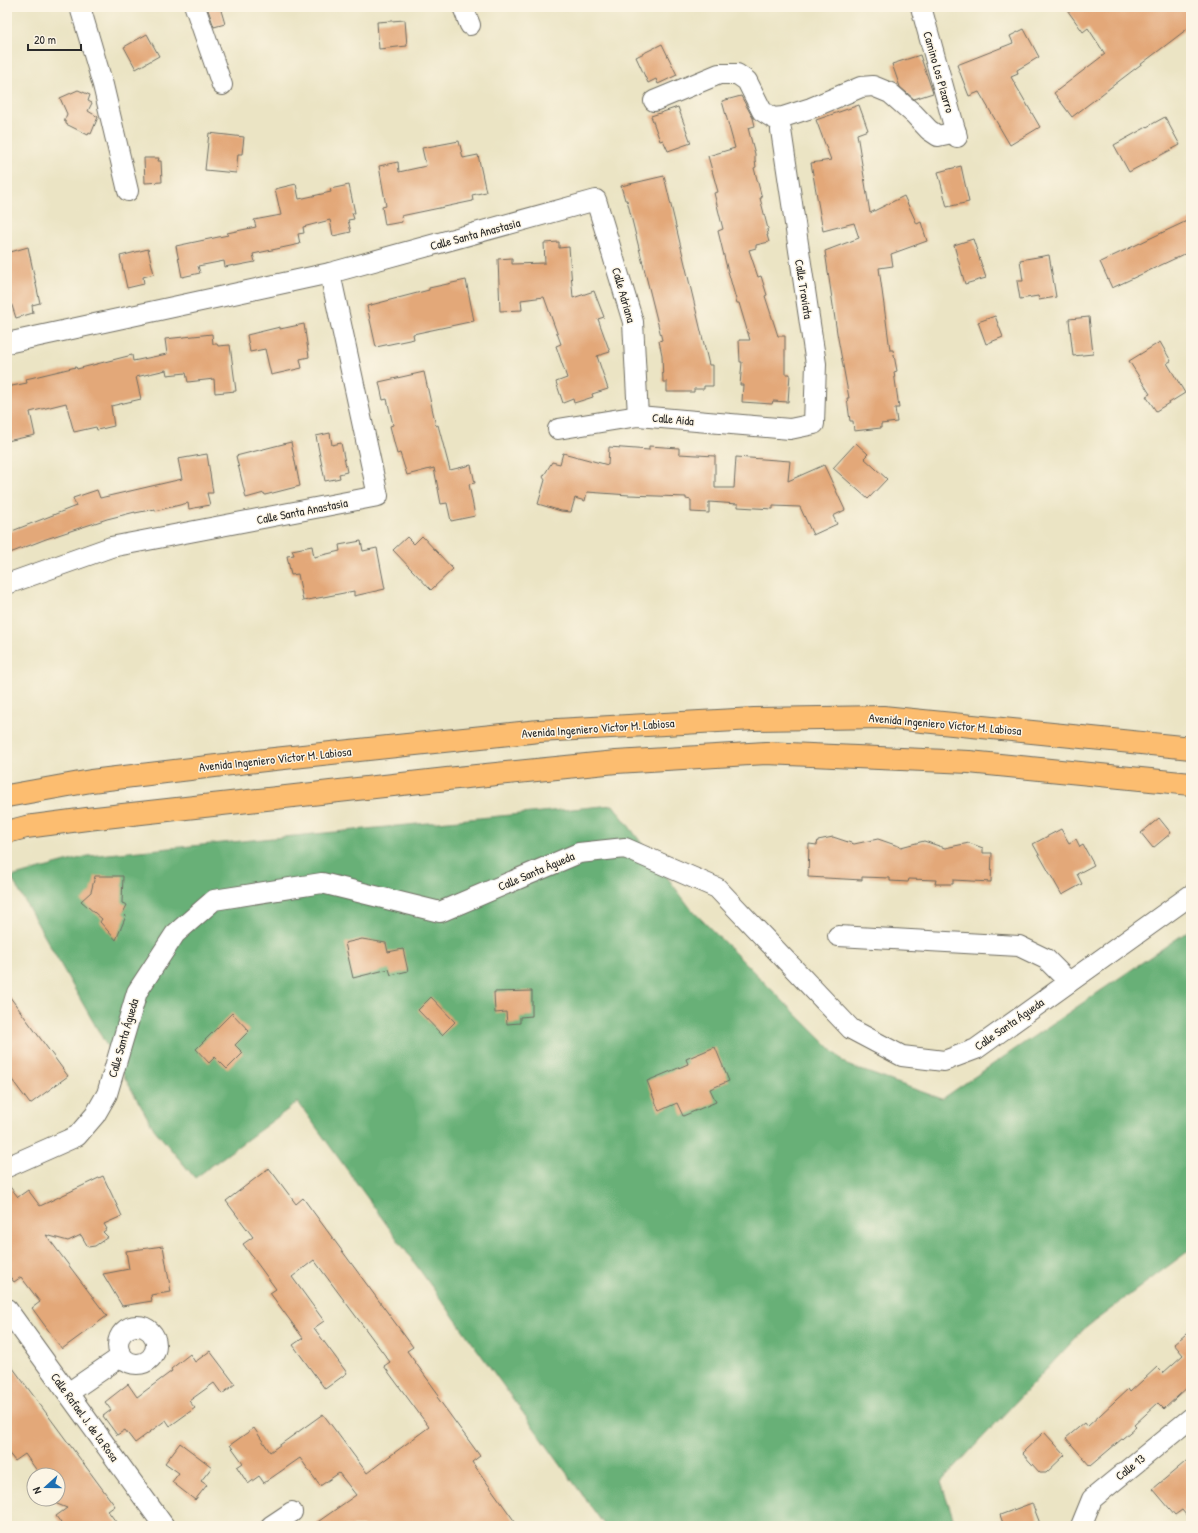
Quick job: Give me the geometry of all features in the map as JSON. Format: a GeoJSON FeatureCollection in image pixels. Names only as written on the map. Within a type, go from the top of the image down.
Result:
{"type":"FeatureCollection","features":[{"type":"Feature","properties":{"kind":"main road","name":"Avenida Ingeniero Víctor M. Labiosa"},"geometry":{"type":"LineString","coordinates":[[7,796],[91,781],[507,734],[746,719],[884,717],[1191,748]]}},
{"type":"Feature","properties":{"kind":"main road"},"geometry":{"type":"LineString","coordinates":[[7,832],[26,827],[87,818],[439,780],[616,762],[766,753],[970,762],[1191,784]]}},
{"type":"Feature","properties":{"kind":"street"},"geometry":{"type":"LineString","coordinates":[[80,7],[103,85],[128,191]]}},
{"type":"Feature","properties":{"kind":"street"},"geometry":{"type":"LineString","coordinates":[[195,7],[222,85]]}},
{"type":"Feature","properties":{"kind":"street"},"geometry":{"type":"LineString","coordinates":[[463,7],[470,25]]}},
{"type":"Feature","properties":{"kind":"street","name":"Camino Los Pizarro"},"geometry":{"type":"LineString","coordinates":[[654,101],[720,74],[737,74],[747,81],[762,111],[773,118],[783,117],[811,108],[861,87],[873,86],[890,93],[914,114],[929,130],[938,136],[957,134],[921,7]]}},
{"type":"Feature","properties":{"kind":"street","name":"Calle Traviata"},"geometry":{"type":"LineString","coordinates":[[781,130],[816,364],[814,424],[790,429]]}},
{"type":"Feature","properties":{"kind":"street","name":"Calle Santa Anastasia"},"geometry":{"type":"LineString","coordinates":[[7,343],[330,273],[596,200]]}},
{"type":"Feature","properties":{"kind":"street","name":"Calle Adriana"},"geometry":{"type":"LineString","coordinates":[[596,200],[633,322],[638,416]]}},
{"type":"Feature","properties":{"kind":"street","name":"Calle Santa Anastasia"},"geometry":{"type":"LineString","coordinates":[[7,584],[111,547],[378,496],[330,273]]}},
{"type":"Feature","properties":{"kind":"street","name":"Calle Aida"},"geometry":{"type":"LineString","coordinates":[[558,429],[638,416],[790,429]]}},
{"type":"Feature","properties":{"kind":"street","name":"Calle Santa Águeda"},"geometry":{"type":"LineString","coordinates":[[7,1168],[76,1136],[95,1115],[107,1094],[137,992],[175,934],[214,900],[322,883],[440,912],[579,853],[625,848],[717,888],[850,1029],[902,1056],[944,1061],[976,1049],[1191,895]]}},
{"type":"Feature","properties":{"kind":"street"},"geometry":{"type":"LineString","coordinates":[[838,936],[1019,946],[1046,959],[1069,982]]}},
{"type":"Feature","properties":{"kind":"street","name":"Calle Rafael J. de la Rosa"},"geometry":{"type":"LineString","coordinates":[[7,1308],[164,1526]]}},
{"type":"Feature","properties":{"kind":"street"},"geometry":{"type":"LineString","coordinates":[[68,1393],[122,1356]]}},
{"type":"Feature","properties":{"kind":"street","name":"Calle 13"},"geometry":{"type":"LineString","coordinates":[[1081,1526],[1092,1499],[1191,1418]]}},
{"type":"Feature","properties":{"kind":"street"},"geometry":{"type":"LineString","coordinates":[[271,1526],[292,1512]]}},
{"type":"Feature","properties":{"kind":"green space"},"geometry":{"type":"Polygon","coordinates":[[[613,805],[691,909],[847,1065],[942,1099],[1191,929],[1191,1249],[1084,1329],[941,1482],[956,1526],[605,1526],[298,1102],[195,1178],[154,1129],[11,877],[88,856],[613,805]]]}},
{"type":"Feature","properties":{"kind":"building"},"geometry":{"type":"Polygon","coordinates":[[[207,7],[220,7],[225,24],[214,27],[207,7]]]}},
{"type":"Feature","properties":{"kind":"building"},"geometry":{"type":"Polygon","coordinates":[[[1065,7],[1191,7],[1191,26],[1072,117],[1054,93],[1105,54],[1088,28],[1083,32],[1065,7]]]}},
{"type":"Feature","properties":{"kind":"building"},"geometry":{"type":"Polygon","coordinates":[[[405,20],[407,46],[379,49],[377,22],[405,20]]]}},
{"type":"Feature","properties":{"kind":"building"},"geometry":{"type":"Polygon","coordinates":[[[1024,29],[1039,57],[1017,70],[1018,74],[1011,77],[1040,127],[1010,145],[979,92],[969,96],[957,65],[1013,43],[1010,36],[1024,29]]]}},
{"type":"Feature","properties":{"kind":"building"},"geometry":{"type":"Polygon","coordinates":[[[147,34],[159,56],[136,69],[124,47],[147,34]]]}},
{"type":"Feature","properties":{"kind":"building"},"geometry":{"type":"Polygon","coordinates":[[[662,44],[677,75],[658,84],[656,79],[648,83],[636,57],[662,44]]]}},
{"type":"Feature","properties":{"kind":"building"},"geometry":{"type":"Polygon","coordinates":[[[920,55],[933,93],[914,99],[900,87],[892,64],[920,55]]]}},
{"type":"Feature","properties":{"kind":"building"},"geometry":{"type":"Polygon","coordinates":[[[78,90],[90,95],[88,101],[92,103],[88,111],[98,117],[91,134],[89,133],[88,135],[66,124],[64,121],[67,114],[60,98],[78,90]]]}},
{"type":"Feature","properties":{"kind":"building"},"geometry":{"type":"Polygon","coordinates":[[[741,96],[753,118],[755,126],[748,128],[755,154],[756,167],[754,168],[762,198],[760,198],[768,229],[767,235],[769,242],[756,245],[756,248],[749,250],[758,277],[761,276],[767,295],[765,296],[778,336],[785,336],[785,374],[790,374],[788,402],[773,401],[772,404],[742,402],[743,385],[740,385],[742,362],[740,362],[739,340],[750,340],[739,303],[737,303],[718,231],[723,229],[714,193],[718,192],[708,156],[735,148],[722,101],[741,96]]]}},
{"type":"Feature","properties":{"kind":"building"},"geometry":{"type":"Polygon","coordinates":[[[859,105],[868,130],[857,134],[870,213],[904,196],[917,224],[921,222],[927,241],[891,254],[893,266],[879,268],[890,350],[893,350],[897,371],[894,372],[899,408],[895,408],[897,422],[881,424],[881,428],[854,431],[853,421],[850,421],[847,398],[849,398],[837,333],[825,251],[859,238],[854,223],[823,231],[811,163],[831,160],[816,120],[859,105]]]}},
{"type":"Feature","properties":{"kind":"building"},"geometry":{"type":"Polygon","coordinates":[[[678,107],[691,143],[668,151],[663,140],[660,141],[651,116],[678,107]]]}},
{"type":"Feature","properties":{"kind":"building"},"geometry":{"type":"Polygon","coordinates":[[[1165,117],[1180,145],[1129,172],[1114,145],[1165,117]]]}},
{"type":"Feature","properties":{"kind":"building"},"geometry":{"type":"Polygon","coordinates":[[[209,133],[244,137],[242,154],[238,154],[236,173],[205,170],[209,133]]]}},
{"type":"Feature","properties":{"kind":"building"},"geometry":{"type":"Polygon","coordinates":[[[459,141],[463,158],[478,155],[486,192],[472,195],[473,201],[401,216],[402,222],[385,225],[382,207],[386,206],[379,166],[398,162],[399,172],[426,166],[422,148],[459,141]]]}},
{"type":"Feature","properties":{"kind":"building"},"geometry":{"type":"Polygon","coordinates":[[[144,158],[159,158],[158,161],[161,161],[162,182],[145,183],[144,158]]]}},
{"type":"Feature","properties":{"kind":"building"},"geometry":{"type":"Polygon","coordinates":[[[961,166],[969,202],[947,207],[938,172],[961,166]]]}},
{"type":"Feature","properties":{"kind":"building"},"geometry":{"type":"Polygon","coordinates":[[[664,176],[709,365],[713,365],[713,386],[704,386],[704,389],[694,389],[694,392],[667,392],[667,382],[663,382],[662,355],[659,341],[662,340],[627,200],[625,200],[621,186],[664,176]]]}},
{"type":"Feature","properties":{"kind":"building"},"geometry":{"type":"Polygon","coordinates":[[[296,184],[299,199],[331,192],[330,189],[349,185],[355,213],[352,213],[354,219],[348,220],[351,232],[333,236],[330,220],[303,227],[304,233],[298,234],[300,244],[253,254],[255,262],[225,267],[224,261],[198,266],[200,273],[182,277],[176,246],[228,235],[227,233],[256,227],[254,220],[281,215],[275,189],[296,184]]]}},
{"type":"Feature","properties":{"kind":"building"},"geometry":{"type":"Polygon","coordinates":[[[1191,219],[1191,251],[1112,288],[1100,262],[1191,219]]]}},
{"type":"Feature","properties":{"kind":"building"},"geometry":{"type":"Polygon","coordinates":[[[973,239],[986,278],[965,284],[954,245],[973,239]]]}},
{"type":"Feature","properties":{"kind":"building"},"geometry":{"type":"Polygon","coordinates":[[[559,242],[559,248],[569,247],[573,298],[594,291],[604,317],[598,319],[610,352],[597,356],[608,389],[592,394],[593,397],[574,403],[573,399],[563,403],[556,382],[567,378],[556,346],[561,344],[544,297],[521,300],[522,310],[500,311],[498,259],[512,258],[512,264],[545,263],[544,243],[559,242]]]}},
{"type":"Feature","properties":{"kind":"building"},"geometry":{"type":"Polygon","coordinates":[[[28,247],[40,303],[32,305],[33,313],[16,318],[7,290],[7,253],[28,247]]]}},
{"type":"Feature","properties":{"kind":"building"},"geometry":{"type":"Polygon","coordinates":[[[148,249],[154,274],[143,277],[144,284],[127,288],[120,256],[148,249]]]}},
{"type":"Feature","properties":{"kind":"building"},"geometry":{"type":"Polygon","coordinates":[[[1049,255],[1056,297],[1039,300],[1038,296],[1020,299],[1017,281],[1023,281],[1020,260],[1049,255]]]}},
{"type":"Feature","properties":{"kind":"building"},"geometry":{"type":"Polygon","coordinates":[[[466,280],[474,321],[413,334],[414,339],[376,347],[367,306],[429,290],[429,288],[466,280]]]}},
{"type":"Feature","properties":{"kind":"building"},"geometry":{"type":"Polygon","coordinates":[[[995,316],[1003,337],[986,344],[978,322],[995,316]]]}},
{"type":"Feature","properties":{"kind":"building"},"geometry":{"type":"Polygon","coordinates":[[[1089,317],[1093,354],[1073,356],[1069,319],[1089,317]]]}},
{"type":"Feature","properties":{"kind":"building"},"geometry":{"type":"Polygon","coordinates":[[[304,324],[309,357],[300,359],[302,368],[271,375],[265,349],[250,352],[247,335],[280,327],[280,329],[304,324]]]}},
{"type":"Feature","properties":{"kind":"building"},"geometry":{"type":"Polygon","coordinates":[[[212,334],[213,344],[217,344],[218,346],[230,345],[236,391],[215,393],[214,379],[188,382],[186,373],[167,375],[166,370],[136,377],[141,399],[111,406],[114,426],[97,430],[96,427],[74,432],[66,403],[30,412],[35,435],[7,441],[7,387],[27,383],[26,379],[76,367],[77,369],[132,355],[133,361],[167,354],[165,339],[212,334]]]}},
{"type":"Feature","properties":{"kind":"building"},"geometry":{"type":"Polygon","coordinates":[[[1160,342],[1171,361],[1167,363],[1185,393],[1156,411],[1146,396],[1150,394],[1129,361],[1160,342]]]}},
{"type":"Feature","properties":{"kind":"building"},"geometry":{"type":"Polygon","coordinates":[[[424,372],[436,426],[438,425],[450,470],[471,465],[475,483],[469,484],[475,516],[451,521],[447,503],[441,504],[434,468],[407,475],[400,453],[397,454],[390,426],[393,425],[387,399],[383,400],[379,382],[424,372]]]}},
{"type":"Feature","properties":{"kind":"building"},"geometry":{"type":"Polygon","coordinates":[[[330,433],[332,445],[341,443],[347,472],[339,474],[340,478],[325,481],[316,436],[330,433]]]}},
{"type":"Feature","properties":{"kind":"building"},"geometry":{"type":"Polygon","coordinates":[[[291,442],[300,486],[246,498],[236,456],[291,442]]]}},
{"type":"Feature","properties":{"kind":"building"},"geometry":{"type":"Polygon","coordinates":[[[856,443],[868,454],[864,458],[887,479],[868,499],[833,468],[856,443]]]}},
{"type":"Feature","properties":{"kind":"building"},"geometry":{"type":"Polygon","coordinates":[[[649,446],[679,448],[679,454],[715,456],[715,488],[734,488],[736,457],[790,461],[788,481],[824,465],[845,510],[833,516],[837,524],[813,535],[800,507],[773,506],[773,509],[738,507],[738,504],[709,502],[709,513],[691,512],[691,500],[686,499],[686,497],[587,492],[585,501],[575,498],[571,512],[561,511],[538,504],[545,480],[543,477],[552,462],[560,464],[563,453],[608,465],[609,447],[649,450],[649,446]]]}},
{"type":"Feature","properties":{"kind":"building"},"geometry":{"type":"Polygon","coordinates":[[[207,454],[213,493],[207,493],[210,505],[189,509],[188,503],[155,511],[155,509],[135,512],[107,519],[46,539],[10,553],[7,544],[7,533],[76,506],[73,498],[97,490],[100,498],[182,479],[178,459],[207,454]]]}},
{"type":"Feature","properties":{"kind":"building"},"geometry":{"type":"Polygon","coordinates":[[[422,536],[453,569],[431,590],[393,550],[407,537],[414,544],[422,536]]]}},
{"type":"Feature","properties":{"kind":"building"},"geometry":{"type":"Polygon","coordinates":[[[361,541],[363,551],[377,548],[385,589],[354,596],[354,591],[303,601],[298,574],[291,575],[287,556],[294,555],[292,550],[312,546],[314,557],[340,551],[339,545],[361,541]]]}},
{"type":"Feature","properties":{"kind":"building"},"geometry":{"type":"Polygon","coordinates":[[[1159,818],[1171,833],[1153,848],[1141,833],[1159,818]]]}},
{"type":"Feature","properties":{"kind":"building"},"geometry":{"type":"Polygon","coordinates":[[[1061,829],[1069,843],[1076,839],[1080,847],[1083,845],[1094,865],[1077,874],[1082,884],[1062,895],[1033,844],[1061,829]]]}},
{"type":"Feature","properties":{"kind":"building"},"geometry":{"type":"Polygon","coordinates":[[[833,837],[854,844],[878,839],[901,847],[924,841],[945,848],[969,843],[983,848],[983,853],[992,853],[991,882],[953,880],[953,884],[935,884],[936,880],[909,879],[908,882],[890,881],[890,878],[862,877],[862,880],[808,877],[809,844],[817,845],[818,840],[833,837]]]}},
{"type":"Feature","properties":{"kind":"building"},"geometry":{"type":"Polygon","coordinates":[[[95,876],[123,876],[122,903],[127,905],[123,913],[126,916],[116,940],[100,922],[102,919],[81,901],[91,892],[95,876]]]}},
{"type":"Feature","properties":{"kind":"building"},"geometry":{"type":"Polygon","coordinates":[[[362,939],[386,943],[388,952],[403,949],[408,971],[391,975],[389,969],[353,978],[345,943],[362,939]]]}},
{"type":"Feature","properties":{"kind":"building"},"geometry":{"type":"Polygon","coordinates":[[[532,991],[532,1016],[520,1017],[520,1023],[507,1024],[506,1012],[495,1013],[494,992],[532,991]]]}},
{"type":"Feature","properties":{"kind":"building"},"geometry":{"type":"Polygon","coordinates":[[[7,993],[68,1076],[30,1104],[7,1073],[7,993]]]}},
{"type":"Feature","properties":{"kind":"building"},"geometry":{"type":"Polygon","coordinates":[[[431,997],[455,1022],[442,1035],[418,1010],[431,997]]]}},
{"type":"Feature","properties":{"kind":"building"},"geometry":{"type":"Polygon","coordinates":[[[232,1013],[249,1031],[235,1045],[243,1053],[227,1069],[215,1057],[209,1063],[196,1049],[232,1013]]]}},
{"type":"Feature","properties":{"kind":"building"},"geometry":{"type":"Polygon","coordinates":[[[715,1047],[729,1081],[710,1089],[716,1102],[683,1116],[677,1103],[659,1111],[647,1081],[688,1064],[686,1059],[715,1047]]]}},
{"type":"Feature","properties":{"kind":"building"},"geometry":{"type":"Polygon","coordinates":[[[269,1168],[296,1204],[303,1198],[413,1347],[407,1351],[439,1395],[437,1397],[480,1456],[472,1462],[518,1526],[312,1526],[356,1495],[339,1473],[320,1486],[300,1458],[264,1483],[259,1476],[248,1484],[237,1467],[243,1463],[230,1445],[254,1428],[270,1452],[323,1414],[367,1473],[429,1427],[384,1366],[390,1362],[314,1260],[292,1277],[324,1321],[314,1328],[347,1373],[325,1389],[293,1345],[303,1338],[270,1293],[276,1289],[243,1244],[253,1237],[226,1201],[269,1168]]]}},
{"type":"Feature","properties":{"kind":"building"},"geometry":{"type":"Polygon","coordinates":[[[103,1176],[122,1216],[104,1224],[107,1229],[103,1232],[108,1237],[95,1246],[88,1247],[81,1235],[68,1241],[46,1235],[107,1316],[62,1349],[32,1308],[40,1302],[21,1277],[14,1282],[7,1273],[7,1183],[18,1197],[28,1190],[40,1206],[103,1176]]]}},
{"type":"Feature","properties":{"kind":"building"},"geometry":{"type":"Polygon","coordinates":[[[163,1246],[171,1292],[151,1295],[152,1301],[122,1306],[103,1274],[129,1269],[126,1251],[163,1246]]]}},
{"type":"Feature","properties":{"kind":"building"},"geometry":{"type":"Polygon","coordinates":[[[1191,1330],[1191,1384],[1164,1409],[1158,1403],[1134,1425],[1136,1427],[1090,1466],[1066,1438],[1084,1423],[1087,1427],[1128,1389],[1130,1392],[1157,1367],[1163,1373],[1183,1355],[1174,1344],[1191,1330]]]}},
{"type":"Feature","properties":{"kind":"building"},"geometry":{"type":"Polygon","coordinates":[[[210,1351],[235,1384],[222,1394],[214,1383],[189,1401],[195,1408],[170,1426],[166,1420],[135,1443],[125,1430],[117,1435],[103,1416],[111,1410],[105,1402],[128,1384],[137,1397],[172,1371],[171,1369],[190,1354],[195,1362],[210,1351]]]}},
{"type":"Feature","properties":{"kind":"building"},"geometry":{"type":"Polygon","coordinates":[[[7,1360],[115,1506],[108,1511],[119,1526],[63,1526],[56,1516],[67,1508],[64,1507],[66,1507],[66,1467],[34,1467],[25,1454],[15,1461],[7,1451],[7,1360]]]}},
{"type":"Feature","properties":{"kind":"building"},"geometry":{"type":"Polygon","coordinates":[[[1044,1432],[1065,1455],[1046,1473],[1040,1473],[1022,1453],[1044,1432]]]}},
{"type":"Feature","properties":{"kind":"building"},"geometry":{"type":"Polygon","coordinates":[[[180,1443],[212,1467],[201,1481],[207,1485],[195,1500],[172,1482],[179,1473],[165,1463],[180,1443]]]}},
{"type":"Feature","properties":{"kind":"building"},"geometry":{"type":"Polygon","coordinates":[[[1191,1457],[1191,1521],[1182,1510],[1175,1515],[1153,1489],[1191,1457]]]}},
{"type":"Feature","properties":{"kind":"building"},"geometry":{"type":"Polygon","coordinates":[[[1032,1503],[1041,1526],[1004,1526],[1000,1515],[1032,1503]]]}}]}
